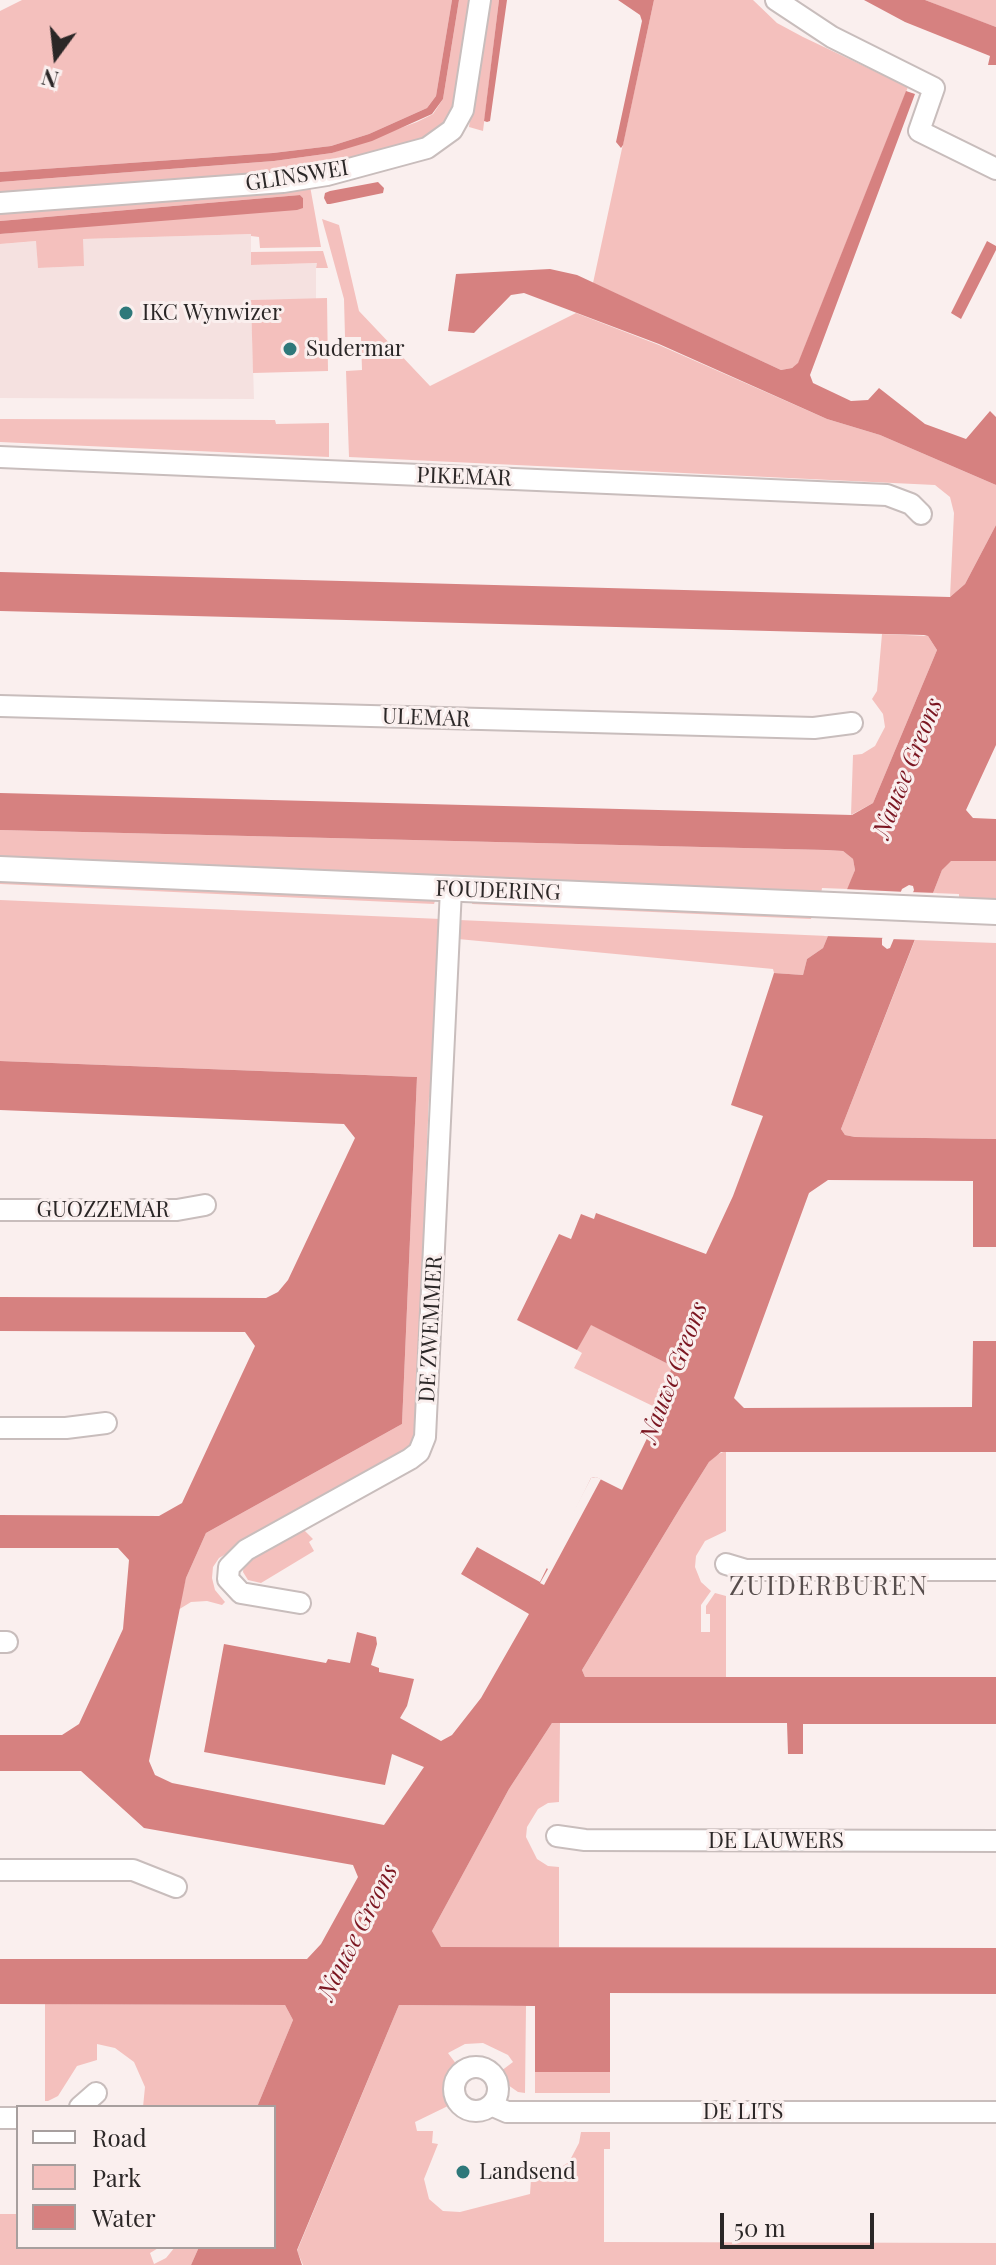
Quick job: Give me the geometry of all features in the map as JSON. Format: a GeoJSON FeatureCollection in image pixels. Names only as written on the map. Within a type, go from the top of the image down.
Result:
{"type":"FeatureCollection","features":[{"type":"Feature","properties":{"kind":"street","name":"GLINSWEI"},"geometry":{"type":"LineString","coordinates":[[0,203],[283,182],[327,175],[427,148],[452,130],[463,110],[480,0]]}},
{"type":"Feature","properties":{"kind":"street"},"geometry":{"type":"LineString","coordinates":[[776,0],[832,37],[934,88],[919,131],[996,169]]}},
{"type":"Feature","properties":{"kind":"street","name":"PIKEMAR"},"geometry":{"type":"LineString","coordinates":[[0,457],[887,495],[911,504],[921,514]]}},
{"type":"Feature","properties":{"kind":"street","name":"ULEMAR"},"geometry":{"type":"LineString","coordinates":[[0,706],[814,728],[852,723]]}},
{"type":"Feature","properties":{"kind":"street","name":"FOUDERING"},"geometry":{"type":"LineString","coordinates":[[0,869],[996,912]]}},
{"type":"Feature","properties":{"kind":"street","name":"DE ZWEMMER"},"geometry":{"type":"LineString","coordinates":[[300,1603],[241,1593],[228,1579],[229,1567],[246,1550],[410,1459],[419,1452],[425,1437],[451,889]]}},
{"type":"Feature","properties":{"kind":"street","name":"GUOZZEMAR"},"geometry":{"type":"LineString","coordinates":[[0,1210],[177,1210],[205,1205]]}},
{"type":"Feature","properties":{"kind":"street"},"geometry":{"type":"LineString","coordinates":[[0,1428],[66,1428],[106,1423]]}},
{"type":"Feature","properties":{"kind":"street"},"geometry":{"type":"LineString","coordinates":[[726,1564],[746,1570],[996,1570]]}},
{"type":"Feature","properties":{"kind":"street","name":"DE LAUWERS"},"geometry":{"type":"LineString","coordinates":[[557,1836],[585,1840],[996,1841]]}},
{"type":"Feature","properties":{"kind":"street"},"geometry":{"type":"LineString","coordinates":[[0,1870],[133,1870],[176,1887]]}},
{"type":"Feature","properties":{"kind":"street"},"geometry":{"type":"LineString","coordinates":[[82,2105],[96,2093]]}},
{"type":"Feature","properties":{"kind":"street","name":"DE LITS"},"geometry":{"type":"LineString","coordinates":[[491,2105],[507,2112],[996,2112]]}},
{"type":"Feature","properties":{"kind":"shaded area","name":"IKC Wynwizer"},"geometry":{"type":"Polygon","coordinates":[[[251,234],[251,265],[318,263],[316,299],[251,300],[254,399],[0,398],[0,244],[37,241],[38,268],[83,266],[83,239],[251,234]]]}},
{"type":"Feature","properties":{"kind":"green space"},"geometry":{"type":"Polygon","coordinates":[[[22,0],[452,0],[436,96],[427,108],[369,134],[331,146],[273,153],[0,172],[0,11],[22,0]]]}},
{"type":"Feature","properties":{"kind":"green space"},"geometry":{"type":"Polygon","coordinates":[[[459,0],[474,0],[459,95],[449,120],[422,140],[310,172],[0,197],[0,182],[274,161],[332,153],[417,122],[433,114],[443,99],[459,0]]]}},
{"type":"Feature","properties":{"kind":"green space"},"geometry":{"type":"Polygon","coordinates":[[[485,0],[499,0],[483,131],[469,127],[485,0]]]}},
{"type":"Feature","properties":{"kind":"green space"},"geometry":{"type":"Polygon","coordinates":[[[654,0],[753,0],[777,23],[908,87],[798,364],[792,368],[781,370],[593,283],[654,0]]]}},
{"type":"Feature","properties":{"kind":"green space"},"geometry":{"type":"Polygon","coordinates":[[[925,0],[996,0],[996,27],[966,16],[925,0]]]}},
{"type":"Feature","properties":{"kind":"green space"},"geometry":{"type":"Polygon","coordinates":[[[310,186],[321,247],[260,248],[259,237],[251,234],[83,239],[84,266],[38,268],[36,241],[0,244],[0,234],[303,207],[303,198],[300,195],[0,221],[0,210],[310,186]]]}},
{"type":"Feature","properties":{"kind":"green space"},"geometry":{"type":"Polygon","coordinates":[[[322,219],[339,225],[359,311],[430,386],[576,313],[659,345],[827,419],[880,435],[996,485],[996,525],[965,584],[950,597],[954,513],[950,497],[935,485],[349,457],[346,371],[362,370],[361,337],[345,337],[344,299],[322,219]]]}},
{"type":"Feature","properties":{"kind":"green space"},"geometry":{"type":"Polygon","coordinates":[[[323,251],[328,268],[316,268],[317,263],[251,265],[251,252],[323,251]]]}},
{"type":"Feature","properties":{"kind":"green space","name":"Sudermar"},"geometry":{"type":"Polygon","coordinates":[[[327,298],[328,371],[253,373],[251,300],[327,298]]]}},
{"type":"Feature","properties":{"kind":"green space"},"geometry":{"type":"Polygon","coordinates":[[[0,419],[329,423],[329,457],[0,442],[0,419]]]}},
{"type":"Feature","properties":{"kind":"green space"},"geometry":{"type":"Polygon","coordinates":[[[882,634],[928,636],[937,650],[873,803],[851,815],[853,755],[862,754],[875,746],[885,727],[883,714],[872,699],[877,691],[882,634]]]}},
{"type":"Feature","properties":{"kind":"green space"},"geometry":{"type":"Polygon","coordinates":[[[0,830],[826,850],[843,851],[853,859],[855,870],[848,889],[822,888],[821,894],[0,859],[0,830]]]}},
{"type":"Feature","properties":{"kind":"green space"},"geometry":{"type":"Polygon","coordinates":[[[950,861],[996,861],[996,902],[959,900],[959,894],[933,893],[942,870],[950,861]]]}},
{"type":"Feature","properties":{"kind":"green space"},"geometry":{"type":"Polygon","coordinates":[[[0,880],[435,901],[434,904],[0,884],[0,880]]]}},
{"type":"Feature","properties":{"kind":"green space"},"geometry":{"type":"Polygon","coordinates":[[[0,900],[441,919],[425,1187],[429,1197],[419,1427],[409,1450],[219,1558],[213,1567],[212,1578],[215,1590],[225,1602],[222,1605],[207,1601],[191,1602],[178,1610],[186,1578],[206,1533],[402,1424],[417,1077],[0,1061],[0,900]]]}},
{"type":"Feature","properties":{"kind":"green space"},"geometry":{"type":"Polygon","coordinates":[[[473,900],[812,916],[811,919],[472,904],[473,900]]]}},
{"type":"Feature","properties":{"kind":"green space"},"geometry":{"type":"Polygon","coordinates":[[[459,920],[828,936],[823,948],[807,959],[803,975],[774,973],[773,969],[458,939],[459,920]]]}},
{"type":"Feature","properties":{"kind":"green space"},"geometry":{"type":"Polygon","coordinates":[[[915,940],[996,943],[996,1139],[855,1137],[845,1135],[841,1129],[915,940]]]}},
{"type":"Feature","properties":{"kind":"green space"},"geometry":{"type":"Polygon","coordinates":[[[590,1324],[672,1366],[659,1409],[574,1368],[582,1353],[577,1350],[590,1324]]]}},
{"type":"Feature","properties":{"kind":"green space"},"geometry":{"type":"Polygon","coordinates":[[[726,1451],[726,1531],[705,1541],[696,1556],[695,1567],[701,1582],[711,1591],[701,1605],[701,1632],[710,1632],[710,1614],[706,1614],[706,1606],[715,1593],[726,1596],[726,1677],[585,1677],[582,1670],[682,1505],[709,1462],[726,1451]]]}},
{"type":"Feature","properties":{"kind":"green space"},"geometry":{"type":"Polygon","coordinates":[[[302,1528],[313,1539],[309,1542],[314,1551],[261,1583],[248,1580],[243,1572],[244,1563],[302,1528]]]}},
{"type":"Feature","properties":{"kind":"green space"},"geometry":{"type":"Polygon","coordinates":[[[552,1723],[560,1723],[559,1802],[548,1803],[538,1809],[527,1827],[526,1837],[537,1859],[548,1866],[559,1867],[559,1947],[440,1947],[432,1931],[509,1789],[552,1723]]]}},
{"type":"Feature","properties":{"kind":"green space"},"geometry":{"type":"Polygon","coordinates":[[[45,2004],[285,2005],[293,2020],[258,2105],[143,2105],[145,2087],[134,2062],[115,2048],[97,2044],[97,2060],[77,2066],[58,2096],[45,2101],[45,2004]]]}},
{"type":"Feature","properties":{"kind":"green space"},"geometry":{"type":"Polygon","coordinates":[[[399,2005],[526,2006],[525,2093],[508,2085],[501,2071],[513,2062],[508,2055],[483,2043],[465,2044],[448,2053],[457,2065],[446,2083],[450,2105],[415,2122],[417,2131],[433,2131],[432,2143],[438,2144],[424,2179],[429,2199],[443,2211],[460,2212],[530,2194],[531,2179],[549,2175],[569,2162],[581,2132],[610,2132],[610,2149],[604,2149],[604,2242],[996,2243],[996,2265],[303,2265],[297,2251],[399,2005]]]}},
{"type":"Feature","properties":{"kind":"green space"},"geometry":{"type":"Polygon","coordinates":[[[535,2072],[610,2072],[610,2093],[535,2093],[535,2072]]]}},
{"type":"Feature","properties":{"kind":"green space"},"geometry":{"type":"Polygon","coordinates":[[[0,2214],[16,2214],[16,2249],[157,2249],[150,2253],[154,2264],[166,2258],[173,2249],[198,2249],[191,2265],[0,2265],[0,2214]]]}},
{"type":"Feature","properties":{"kind":"water"},"geometry":{"type":"Polygon","coordinates":[[[452,0],[459,0],[443,99],[432,114],[372,141],[332,153],[274,161],[0,182],[0,172],[273,153],[331,146],[369,134],[427,108],[436,96],[452,0]]]}},
{"type":"Feature","properties":{"kind":"water"},"geometry":{"type":"Polygon","coordinates":[[[499,0],[507,0],[490,121],[487,122],[484,121],[499,0]]]}},
{"type":"Feature","properties":{"kind":"water"},"geometry":{"type":"Polygon","coordinates":[[[618,0],[654,0],[621,148],[616,142],[642,21],[640,15],[618,0]]]}},
{"type":"Feature","properties":{"kind":"water"},"geometry":{"type":"Polygon","coordinates":[[[864,0],[925,0],[996,27],[996,65],[988,65],[990,56],[905,22],[864,0]]]}},
{"type":"Feature","properties":{"kind":"water"},"geometry":{"type":"Polygon","coordinates":[[[906,91],[915,94],[810,375],[813,383],[851,401],[868,400],[879,388],[925,424],[966,439],[990,411],[996,417],[996,485],[880,435],[827,419],[659,344],[524,293],[511,295],[474,333],[448,331],[456,274],[550,269],[577,275],[781,370],[792,368],[798,363],[906,91]]]}},
{"type":"Feature","properties":{"kind":"water"},"geometry":{"type":"Polygon","coordinates":[[[378,182],[384,188],[383,193],[330,204],[324,198],[325,193],[330,191],[378,182]]]}},
{"type":"Feature","properties":{"kind":"water"},"geometry":{"type":"Polygon","coordinates":[[[300,195],[303,208],[297,210],[0,234],[0,221],[300,195]]]}},
{"type":"Feature","properties":{"kind":"water"},"geometry":{"type":"Polygon","coordinates":[[[987,241],[996,246],[996,250],[961,319],[951,313],[987,241]]]}},
{"type":"Feature","properties":{"kind":"water","name":"Nauwe Greons"},"geometry":{"type":"Polygon","coordinates":[[[996,525],[996,745],[966,810],[973,818],[996,819],[996,861],[951,861],[942,870],[841,1129],[845,1135],[855,1137],[996,1139],[996,1247],[973,1247],[973,1181],[828,1180],[809,1193],[734,1398],[744,1408],[972,1407],[973,1341],[996,1341],[996,1452],[721,1452],[709,1462],[582,1670],[585,1677],[996,1677],[996,1724],[803,1724],[803,1754],[788,1754],[787,1723],[552,1723],[509,1789],[432,1931],[441,1947],[996,1948],[996,1994],[610,1993],[610,2072],[535,2072],[535,2006],[399,2005],[297,2250],[302,2265],[191,2265],[198,2249],[276,2249],[276,2105],[258,2105],[293,2020],[285,2005],[0,2004],[0,1959],[307,1959],[321,1944],[358,1877],[353,1865],[144,1828],[81,1771],[0,1771],[0,1735],[62,1735],[79,1724],[123,1629],[129,1560],[118,1548],[0,1548],[0,1515],[159,1516],[182,1503],[255,1346],[245,1332],[0,1331],[0,1297],[266,1298],[278,1292],[288,1280],[355,1138],[344,1124],[0,1110],[0,1061],[417,1077],[402,1424],[206,1533],[186,1578],[149,1761],[155,1775],[172,1783],[384,1825],[424,1767],[392,1754],[385,1785],[204,1752],[224,1644],[326,1663],[328,1659],[350,1663],[357,1632],[376,1637],[371,1665],[379,1668],[379,1672],[414,1679],[407,1706],[400,1718],[441,1741],[452,1735],[481,1698],[529,1614],[461,1574],[477,1547],[540,1582],[591,1478],[596,1477],[622,1490],[653,1426],[672,1366],[591,1325],[577,1350],[517,1320],[559,1234],[571,1239],[581,1214],[594,1219],[596,1213],[706,1254],[733,1196],[763,1116],[731,1105],[774,973],[803,975],[807,959],[823,948],[855,870],[853,859],[843,851],[826,850],[0,830],[0,793],[852,815],[873,803],[937,650],[924,635],[0,611],[0,572],[950,597],[965,584],[996,525]],[[909,885],[902,889],[882,939],[882,945],[887,949],[890,948],[914,890],[909,885]]]}},
{"type":"Feature","properties":{"kind":"pier"},"geometry":{"type":"Polygon","coordinates":[[[844,889],[906,892],[887,938],[824,936],[844,889]]]}},
{"type":"Feature","properties":{"kind":"pier"},"geometry":{"type":"Polygon","coordinates":[[[909,892],[937,893],[919,940],[890,939],[909,892]]]}},
{"type":"Feature","properties":{"kind":"pier"},"geometry":{"type":"Polygon","coordinates":[[[591,1478],[601,1479],[544,1585],[540,1583],[548,1569],[545,1567],[591,1478]]]}},
{"type":"Feature","properties":{"kind":"place","name":"IKC Wynwizer"},"geometry":{"type":"Point","coordinates":[126,313]}},
{"type":"Feature","properties":{"kind":"place","name":"Sudermar"},"geometry":{"type":"Point","coordinates":[290,349]}},
{"type":"Feature","properties":{"kind":"place","name":"Landsend"},"geometry":{"type":"Point","coordinates":[463,2172]}},
{"type":"Feature","properties":{"kind":"district","name":"ZUIDERBUREN"},"geometry":{"type":"Point","coordinates":[829,1587]}}]}
